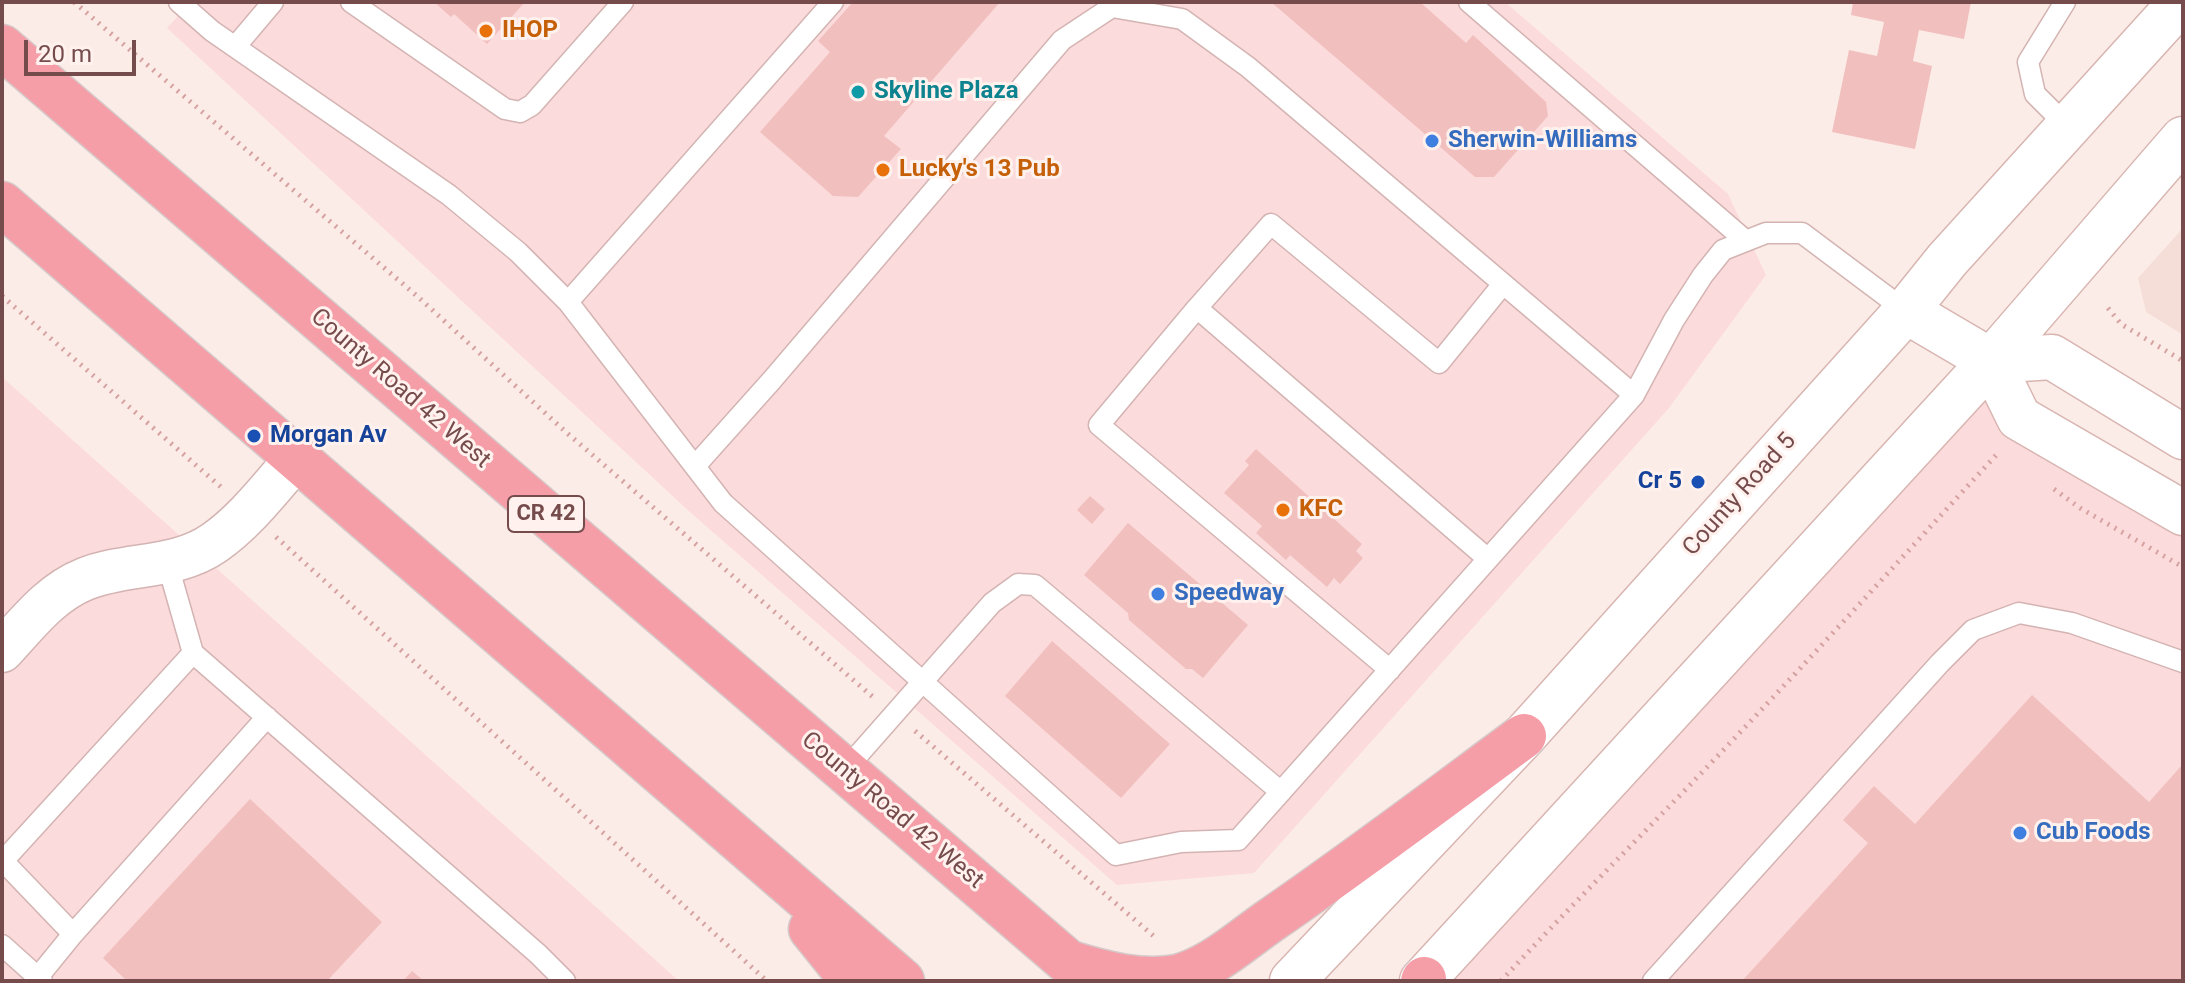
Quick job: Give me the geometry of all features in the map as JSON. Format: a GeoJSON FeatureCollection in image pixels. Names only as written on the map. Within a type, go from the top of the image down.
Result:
{"type":"FeatureCollection","features":[{"type":"Feature","properties":{"kind":"highway","name":"County Road 42 West"},"geometry":{"type":"LineString","coordinates":[[2,47],[1080,972]]}},
{"type":"Feature","properties":{"kind":"highway"},"geometry":{"type":"LineString","coordinates":[[2,63],[109,139]]}},
{"type":"Feature","properties":{"kind":"highway"},"geometry":{"type":"LineString","coordinates":[[2,204],[902,981]]}},
{"type":"Feature","properties":{"kind":"highway"},"geometry":{"type":"LineString","coordinates":[[1080,972],[1161,981],[1180,977],[1206,965],[1328,881],[1524,736]]}},
{"type":"Feature","properties":{"kind":"highway"},"geometry":{"type":"LineString","coordinates":[[741,844],[853,981]]}},
{"type":"Feature","properties":{"kind":"main road","name":"County Road 5"},"geometry":{"type":"LineString","coordinates":[[1292,981],[1524,736],[2181,2]]}},
{"type":"Feature","properties":{"kind":"main road"},"geometry":{"type":"LineString","coordinates":[[1423,980],[1991,361],[2183,139]]}},
{"type":"Feature","properties":{"kind":"main road"},"geometry":{"type":"LineString","coordinates":[[1906,311],[1991,361],[2019,418],[2183,513]]}},
{"type":"Feature","properties":{"kind":"main road"},"geometry":{"type":"LineString","coordinates":[[1991,361],[2052,357],[2183,437]]}},
{"type":"Feature","properties":{"kind":"street"},"geometry":{"type":"LineString","coordinates":[[6,638],[63,589],[99,575],[188,556],[214,543],[249,512],[296,459]]}},
{"type":"Feature","properties":{"kind":"lane"},"geometry":{"type":"LineString","coordinates":[[179,2],[212,31],[449,195],[518,252],[568,302],[723,503],[1116,855],[1181,842],[1238,840],[1634,395],[1674,320],[1723,250],[1766,233],[1802,233],[1906,311]]}},
{"type":"Feature","properties":{"kind":"lane"},"geometry":{"type":"LineString","coordinates":[[235,47],[273,2]]}},
{"type":"Feature","properties":{"kind":"lane"},"geometry":{"type":"LineString","coordinates":[[351,2],[505,109],[520,112],[532,105],[623,2]]}},
{"type":"Feature","properties":{"kind":"lane"},"geometry":{"type":"LineString","coordinates":[[568,302],[833,2]]}},
{"type":"Feature","properties":{"kind":"lane"},"geometry":{"type":"LineString","coordinates":[[1469,2],[1746,241]]}},
{"type":"Feature","properties":{"kind":"lane"},"geometry":{"type":"LineString","coordinates":[[2065,2],[2028,62],[2035,94],[2068,127]]}},
{"type":"Feature","properties":{"kind":"lane"},"geometry":{"type":"LineString","coordinates":[[696,465],[783,368],[1062,40],[1112,7],[1182,19],[1248,67],[1634,395]]}},
{"type":"Feature","properties":{"kind":"lane"},"geometry":{"type":"LineString","coordinates":[[1390,670],[1099,425],[1271,224],[1439,363],[1503,284]]}},
{"type":"Feature","properties":{"kind":"lane"},"geometry":{"type":"LineString","coordinates":[[1197,308],[1488,559]]}},
{"type":"Feature","properties":{"kind":"lane"},"geometry":{"type":"LineString","coordinates":[[167,562],[193,653],[565,981]]}},
{"type":"Feature","properties":{"kind":"lane"},"geometry":{"type":"LineString","coordinates":[[844,771],[992,603],[1018,584],[1035,585],[1281,792]]}},
{"type":"Feature","properties":{"kind":"lane"},"geometry":{"type":"LineString","coordinates":[[1653,981],[1973,630],[2019,613],[2072,623],[2183,662]]}},
{"type":"Feature","properties":{"kind":"lane"},"geometry":{"type":"LineString","coordinates":[[73,934],[3,861],[193,653]]}},
{"type":"Feature","properties":{"kind":"lane"},"geometry":{"type":"LineString","coordinates":[[2,945],[40,979],[73,934],[267,717]]}},
{"type":"Feature","properties":{"kind":"path"},"geometry":{"type":"LineString","coordinates":[[74,2],[417,296],[567,433],[1155,938],[1165,943]]}},
{"type":"Feature","properties":{"kind":"path"},"geometry":{"type":"LineString","coordinates":[[2,296],[249,512],[767,981]]}},
{"type":"Feature","properties":{"kind":"path"},"geometry":{"type":"LineString","coordinates":[[2108,308],[2121,324],[2183,361]]}},
{"type":"Feature","properties":{"kind":"path"},"geometry":{"type":"LineString","coordinates":[[1501,981],[1826,641],[2000,450],[2011,458]]}},
{"type":"Feature","properties":{"kind":"path"},"geometry":{"type":"LineString","coordinates":[[2046,483],[2080,508],[2183,567]]}},
{"type":"Feature","properties":{"kind":"shaded area"},"geometry":{"type":"Polygon","coordinates":[[[191,2],[1505,2],[1728,194],[1766,275],[1669,408],[1254,873],[1117,885],[691,513],[167,28],[191,2]]]}},
{"type":"Feature","properties":{"kind":"shaded area"},"geometry":{"type":"Polygon","coordinates":[[[2183,228],[2183,335],[2146,312],[2138,278],[2183,228]]]}},
{"type":"Feature","properties":{"kind":"shaded area"},"geometry":{"type":"Polygon","coordinates":[[[1991,361],[2019,418],[2183,513],[2183,981],[1422,981],[1991,361]]]}},
{"type":"Feature","properties":{"kind":"shaded area"},"geometry":{"type":"Polygon","coordinates":[[[2,377],[679,981],[2,981],[2,377]]]}},
{"type":"Feature","properties":{"kind":"building","name":"IHOP"},"geometry":{"type":"Polygon","coordinates":[[[434,2],[525,2],[487,44],[454,14],[451,17],[434,2]]]}},
{"type":"Feature","properties":{"kind":"building","name":"Skyline Plaza"},"geometry":{"type":"Polygon","coordinates":[[[853,2],[1000,2],[884,136],[901,149],[858,197],[833,196],[760,132],[830,52],[818,41],[853,2]]]}},
{"type":"Feature","properties":{"kind":"building"},"geometry":{"type":"Polygon","coordinates":[[[1271,2],[1420,2],[1466,43],[1473,35],[1546,102],[1548,116],[1494,177],[1475,177],[1271,2]]]}},
{"type":"Feature","properties":{"kind":"building"},"geometry":{"type":"Polygon","coordinates":[[[1853,2],[1971,2],[1964,39],[1919,30],[1913,61],[1932,66],[1915,149],[1832,132],[1849,50],[1877,56],[1884,22],[1851,15],[1853,2]]]}},
{"type":"Feature","properties":{"kind":"building","name":"KFC"},"geometry":{"type":"Polygon","coordinates":[[[1256,449],[1362,544],[1356,551],[1363,558],[1340,584],[1334,578],[1327,587],[1290,555],[1286,560],[1256,533],[1262,526],[1224,493],[1249,465],[1245,461],[1256,449]]]}},
{"type":"Feature","properties":{"kind":"building"},"geometry":{"type":"Polygon","coordinates":[[[1090,496],[1105,509],[1092,524],[1077,510],[1090,496]]]}},
{"type":"Feature","properties":{"kind":"building","name":"Speedway"},"geometry":{"type":"Polygon","coordinates":[[[1128,523],[1248,625],[1203,678],[1192,669],[1186,669],[1129,620],[1128,613],[1084,575],[1128,523]]]}},
{"type":"Feature","properties":{"kind":"building"},"geometry":{"type":"Polygon","coordinates":[[[1052,641],[1170,744],[1121,798],[1005,696],[1052,641]]]}},
{"type":"Feature","properties":{"kind":"building","name":"Cub Foods"},"geometry":{"type":"Polygon","coordinates":[[[2032,695],[2149,802],[2183,764],[2183,981],[1742,981],[1868,843],[1843,820],[1874,786],[1915,824],[2032,695]]]}},
{"type":"Feature","properties":{"kind":"building"},"geometry":{"type":"Polygon","coordinates":[[[250,799],[382,922],[327,981],[127,981],[103,958],[250,799]]]}},
{"type":"Feature","properties":{"kind":"building"},"geometry":{"type":"Polygon","coordinates":[[[412,971],[424,981],[403,981],[412,971]]]}},
{"type":"Feature","properties":{"kind":"place","name":"IHOP"},"geometry":{"type":"Point","coordinates":[486,31]}},
{"type":"Feature","properties":{"kind":"place","name":"Skyline Plaza"},"geometry":{"type":"Point","coordinates":[858,92]}},
{"type":"Feature","properties":{"kind":"place","name":"Sherwin-Williams"},"geometry":{"type":"Point","coordinates":[1432,141]}},
{"type":"Feature","properties":{"kind":"place","name":"Lucky's 13 Pub"},"geometry":{"type":"Point","coordinates":[883,170]}},
{"type":"Feature","properties":{"kind":"place","name":"Morgan Av"},"geometry":{"type":"Point","coordinates":[254,436]}},
{"type":"Feature","properties":{"kind":"place","name":"Cr 5"},"geometry":{"type":"Point","coordinates":[1698,482]}},
{"type":"Feature","properties":{"kind":"place","name":"KFC"},"geometry":{"type":"Point","coordinates":[1283,510]}},
{"type":"Feature","properties":{"kind":"place","name":"Speedway"},"geometry":{"type":"Point","coordinates":[1158,594]}},
{"type":"Feature","properties":{"kind":"place","name":"Cub Foods"},"geometry":{"type":"Point","coordinates":[2020,833]}}]}
